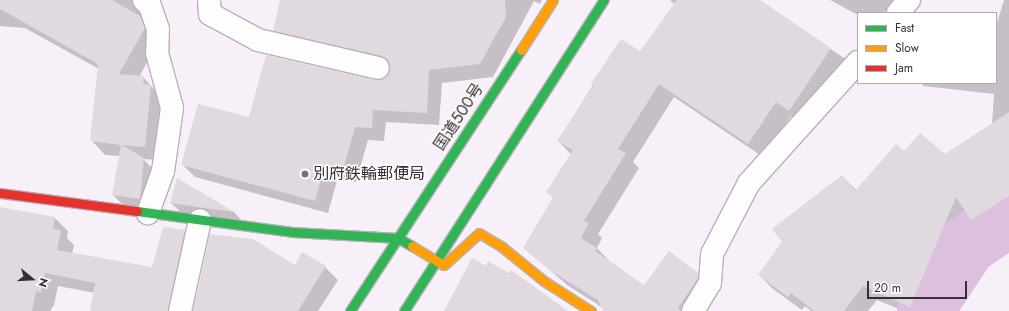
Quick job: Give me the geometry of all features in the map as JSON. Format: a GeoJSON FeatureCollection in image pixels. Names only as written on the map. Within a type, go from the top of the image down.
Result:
{"type":"FeatureCollection","features":[{"type":"Feature","properties":{"kind":"main road","name":"国道500号"},"geometry":{"type":"LineString","coordinates":[[350,311],[553,0]]}},
{"type":"Feature","properties":{"kind":"main road"},"geometry":{"type":"LineString","coordinates":[[404,311],[604,0]]}},
{"type":"Feature","properties":{"kind":"main road"},"geometry":{"type":"LineString","coordinates":[[0,193],[292,232],[398,238],[436,262],[444,265],[479,233],[502,247],[544,281],[591,311]]}},
{"type":"Feature","properties":{"kind":"street"},"geometry":{"type":"LineString","coordinates":[[144,0],[150,6],[158,29],[157,53],[172,108],[163,171],[148,213]]}},
{"type":"Feature","properties":{"kind":"street"},"geometry":{"type":"LineString","coordinates":[[209,0],[210,14],[258,40],[378,68]]}},
{"type":"Feature","properties":{"kind":"street"},"geometry":{"type":"LineString","coordinates":[[899,12],[909,0]]}},
{"type":"Feature","properties":{"kind":"street"},"geometry":{"type":"LineString","coordinates":[[693,311],[710,283],[712,254],[749,183],[857,63]]}},
{"type":"Feature","properties":{"kind":"street"},"geometry":{"type":"LineString","coordinates":[[180,311],[200,220]]}},
{"type":"Feature","properties":{"kind":"building"},"geometry":{"type":"Polygon","coordinates":[[[0,0],[112,0],[140,16],[145,28],[119,74],[144,76],[143,84],[151,85],[145,147],[122,145],[144,158],[140,199],[112,195],[121,145],[90,141],[98,64],[0,9],[0,0]]]}},
{"type":"Feature","properties":{"kind":"building"},"geometry":{"type":"Polygon","coordinates":[[[280,0],[505,0],[506,17],[480,64],[429,70],[427,113],[373,110],[372,128],[355,127],[343,170],[325,165],[315,201],[181,165],[198,104],[249,117],[266,55],[375,80],[387,76],[390,65],[381,56],[273,31],[280,0]]]}},
{"type":"Feature","properties":{"kind":"building"},"geometry":{"type":"Polygon","coordinates":[[[677,0],[760,0],[831,48],[789,111],[776,102],[748,144],[659,84],[618,149],[626,153],[584,221],[589,223],[581,238],[597,248],[595,251],[644,285],[669,251],[698,273],[698,279],[678,308],[681,311],[603,311],[598,300],[551,271],[523,248],[553,197],[546,192],[573,150],[557,141],[593,86],[591,84],[621,39],[640,51],[677,0]]]}},
{"type":"Feature","properties":{"kind":"building"},"geometry":{"type":"Polygon","coordinates":[[[1009,112],[1009,196],[971,220],[956,197],[910,307],[863,286],[844,311],[814,311],[791,293],[788,297],[758,275],[782,242],[772,229],[842,175],[855,191],[896,144],[904,151],[920,133],[945,154],[1009,112]]]}},
{"type":"Feature","properties":{"kind":"building"},"geometry":{"type":"Polygon","coordinates":[[[177,178],[234,212],[170,203],[177,178]]]}},
{"type":"Feature","properties":{"kind":"building"},"geometry":{"type":"Polygon","coordinates":[[[0,207],[55,217],[53,229],[61,230],[57,250],[152,267],[163,227],[185,230],[168,311],[90,311],[95,283],[45,273],[41,292],[36,291],[32,311],[0,311],[0,207]]]}},
{"type":"Feature","properties":{"kind":"building"},"geometry":{"type":"Polygon","coordinates":[[[210,234],[253,239],[295,265],[302,252],[326,266],[298,311],[193,311],[210,234]]]}},
{"type":"Feature","properties":{"kind":"building"},"geometry":{"type":"Polygon","coordinates":[[[472,258],[486,266],[488,261],[509,273],[511,270],[568,311],[444,311],[472,258]]]}},
{"type":"Feature","properties":{"kind":"waterway"},"geometry":{"type":"LineString","coordinates":[[927,311],[928,304],[967,245],[1009,217]]}},
{"type":"Feature","properties":{"kind":"traffic: fast"},"geometry":{"type":"LineString","coordinates":[[404,311],[604,0]]}},
{"type":"Feature","properties":{"kind":"traffic: fast"},"geometry":{"type":"LineString","coordinates":[[350,311],[521,50]]}},
{"type":"Feature","properties":{"kind":"traffic: fast"},"geometry":{"type":"LineString","coordinates":[[137,211],[292,232],[398,238],[412,246]]}},
{"type":"Feature","properties":{"kind":"traffic: slow"},"geometry":{"type":"LineString","coordinates":[[521,50],[553,0]]}},
{"type":"Feature","properties":{"kind":"traffic: slow"},"geometry":{"type":"LineString","coordinates":[[412,246],[444,265],[479,233],[502,247],[544,281],[591,311]]}},
{"type":"Feature","properties":{"kind":"traffic: jam"},"geometry":{"type":"LineString","coordinates":[[0,193],[137,211]]}},
{"type":"Feature","properties":{"kind":"place","name":"別府鉄輪郵便局"},"geometry":{"type":"Point","coordinates":[305,174]}}]}
